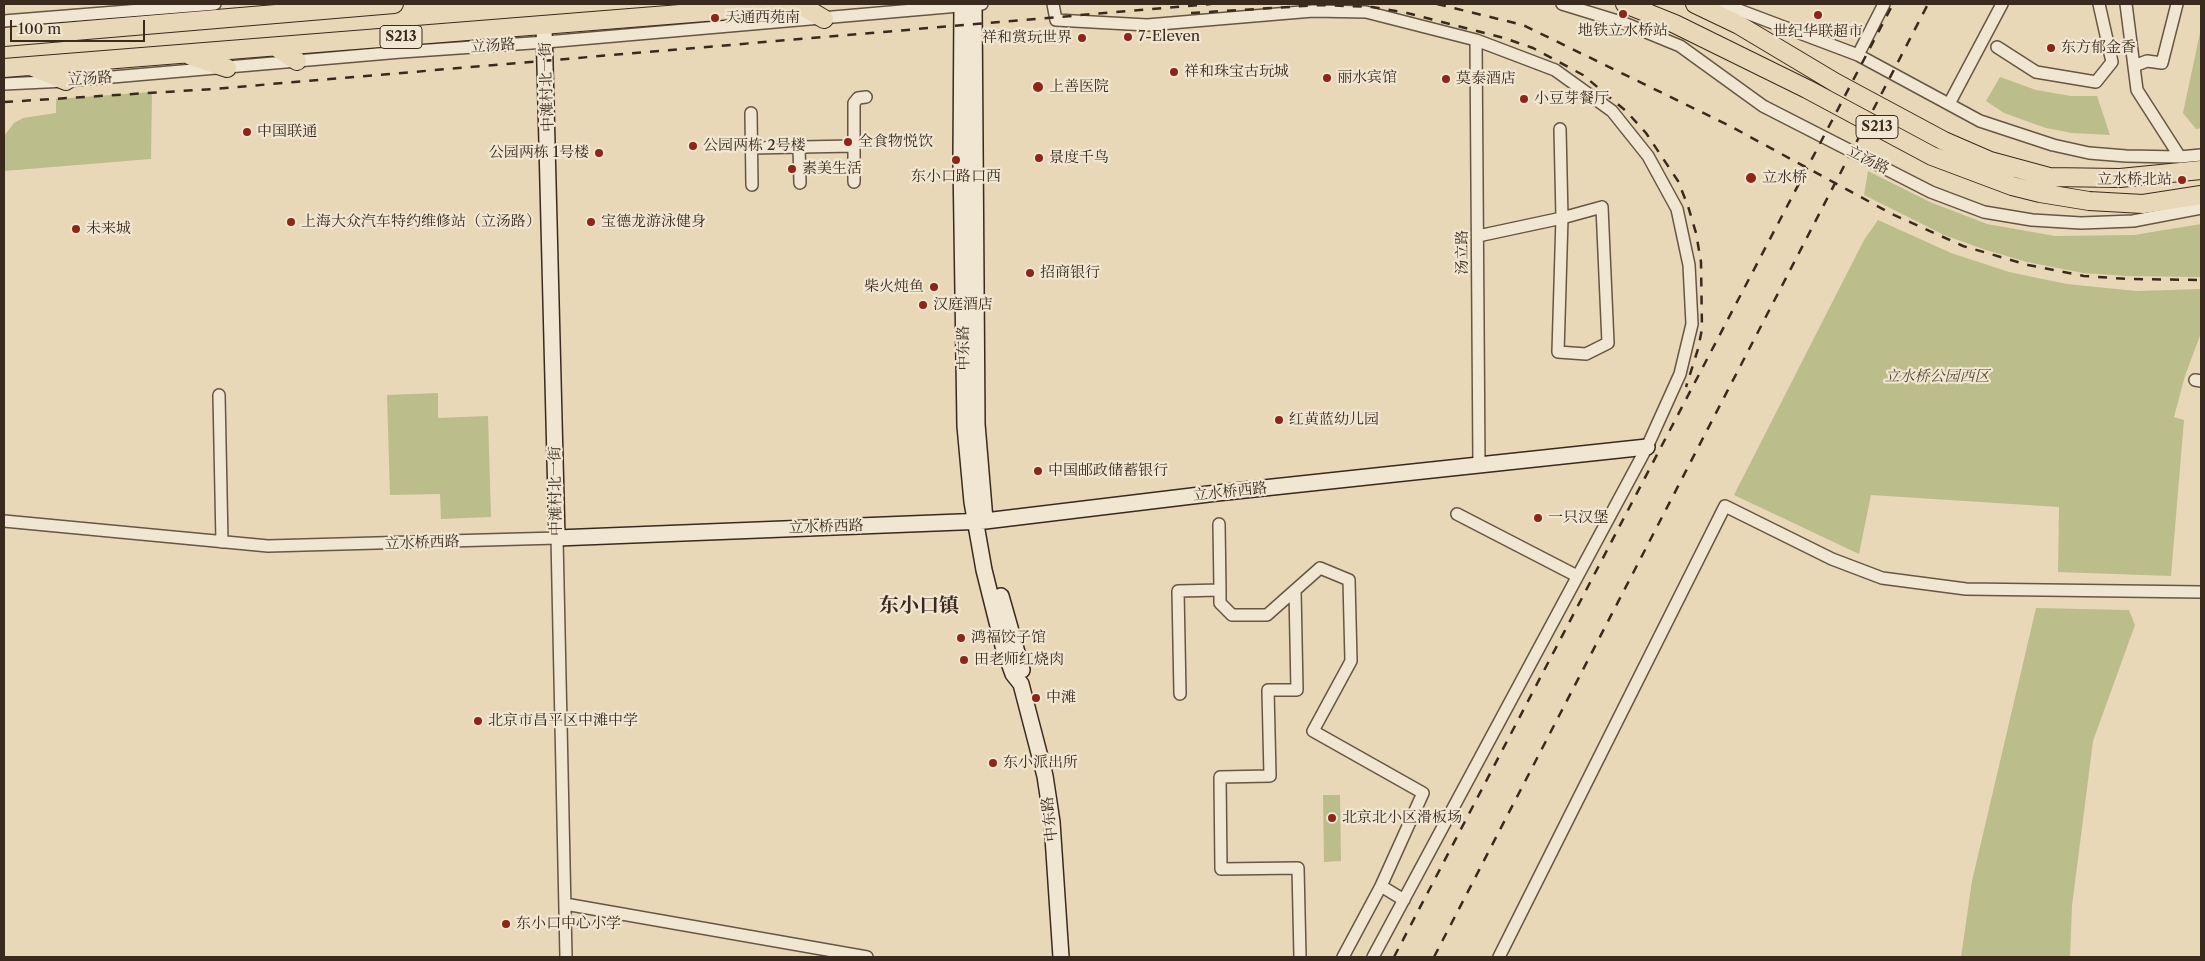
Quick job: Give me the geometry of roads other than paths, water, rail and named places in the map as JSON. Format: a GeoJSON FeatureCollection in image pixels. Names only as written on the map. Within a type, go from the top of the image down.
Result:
{"type":"FeatureCollection","features":[{"type":"Feature","properties":{"kind":"main road","name":"S213"},"geometry":{"type":"LineString","coordinates":[[4,37],[394,4]]}},
{"type":"Feature","properties":{"kind":"main road"},"geometry":{"type":"LineString","coordinates":[[799,4],[824,19]]}},
{"type":"Feature","properties":{"kind":"main road","name":"立汤路"},"geometry":{"type":"LineString","coordinates":[[4,68],[276,47],[400,45],[545,34],[805,4]]}},
{"type":"Feature","properties":{"kind":"main road","name":"S213"},"geometry":{"type":"LineString","coordinates":[[1624,4],[1675,24],[1798,84],[1932,156],[2012,186],[2040,193],[2089,201],[2143,204],[2201,195]]}},
{"type":"Feature","properties":{"kind":"main road","name":"S213"},"geometry":{"type":"LineString","coordinates":[[1695,4],[1747,30],[1836,83],[1944,141],[1990,161],[2049,177],[2120,178],[2180,165],[2201,170]]}},
{"type":"Feature","properties":{"kind":"main road"},"geometry":{"type":"LineString","coordinates":[[276,47],[297,61]]}},
{"type":"Feature","properties":{"kind":"main road"},"geometry":{"type":"LineString","coordinates":[[183,53],[227,68]]}},
{"type":"Feature","properties":{"kind":"main road"},"geometry":{"type":"LineString","coordinates":[[30,66],[66,81]]}},
{"type":"Feature","properties":{"kind":"main road"},"geometry":{"type":"LineString","coordinates":[[2180,165],[2201,164]]}},
{"type":"Feature","properties":{"kind":"main road"},"geometry":{"type":"LineString","coordinates":[[2143,204],[2201,207]]}},
{"type":"Feature","properties":{"kind":"street"},"geometry":{"type":"LineString","coordinates":[[4,21],[215,4]]}},
{"type":"Feature","properties":{"kind":"street","name":"立汤路"},"geometry":{"type":"LineString","coordinates":[[545,34],[824,19],[971,4]]}},
{"type":"Feature","properties":{"kind":"street","name":"中东路"},"geometry":{"type":"LineString","coordinates":[[971,4],[980,521],[1022,672],[1020,684],[1045,776],[1052,822],[1061,957]]}},
{"type":"Feature","properties":{"kind":"street"},"geometry":{"type":"LineString","coordinates":[[1053,4],[1056,20],[1147,25],[1313,11],[1366,12],[1476,40],[1555,70],[1612,110],[1648,156],[1677,209],[1689,266],[1692,324],[1680,374],[1646,447],[1373,957]]}},
{"type":"Feature","properties":{"kind":"street","name":"立汤路"},"geometry":{"type":"LineString","coordinates":[[1562,4],[1624,23],[1680,46],[1763,106],[1932,192],[1984,212],[2032,220],[2081,223],[2133,221],[2201,207]]}},
{"type":"Feature","properties":{"kind":"street","name":"S213"},"geometry":{"type":"LineString","coordinates":[[1709,4],[1736,9],[1858,55],[1980,120],[2053,145],[2099,154],[2180,165],[2201,154]]}},
{"type":"Feature","properties":{"kind":"street"},"geometry":{"type":"LineString","coordinates":[[1858,55],[1884,4]]}},
{"type":"Feature","properties":{"kind":"street"},"geometry":{"type":"LineString","coordinates":[[1950,104],[2002,4]]}},
{"type":"Feature","properties":{"kind":"street"},"geometry":{"type":"LineString","coordinates":[[1997,47],[2036,72],[2096,82],[2112,62],[2099,4]]}},
{"type":"Feature","properties":{"kind":"street"},"geometry":{"type":"LineString","coordinates":[[2126,4],[2137,90],[2180,165]]}},
{"type":"Feature","properties":{"kind":"street"},"geometry":{"type":"LineString","coordinates":[[2134,66],[2147,61],[2162,63],[2177,4]]}},
{"type":"Feature","properties":{"kind":"street","name":"中滩村北一街"},"geometry":{"type":"LineString","coordinates":[[545,34],[566,957]]}},
{"type":"Feature","properties":{"kind":"street","name":"汤立路"},"geometry":{"type":"LineString","coordinates":[[1476,40],[1479,465]]}},
{"type":"Feature","properties":{"kind":"street","name":"立汤路"},"geometry":{"type":"LineString","coordinates":[[4,84],[227,68],[297,61],[400,45]]}},
{"type":"Feature","properties":{"kind":"street"},"geometry":{"type":"LineString","coordinates":[[854,182],[854,103],[858,98],[866,97]]}},
{"type":"Feature","properties":{"kind":"street"},"geometry":{"type":"LineString","coordinates":[[751,113],[752,185]]}},
{"type":"Feature","properties":{"kind":"street"},"geometry":{"type":"LineString","coordinates":[[1478,236],[1562,218],[1602,207],[1608,343],[1586,354],[1558,352],[1562,218],[1560,129]]}},
{"type":"Feature","properties":{"kind":"street"},"geometry":{"type":"LineString","coordinates":[[752,148],[853,146]]}},
{"type":"Feature","properties":{"kind":"street"},"geometry":{"type":"LineString","coordinates":[[799,147],[800,183]]}},
{"type":"Feature","properties":{"kind":"street"},"geometry":{"type":"LineString","coordinates":[[219,395],[222,542]]}},
{"type":"Feature","properties":{"kind":"street","name":"立水桥西路"},"geometry":{"type":"LineString","coordinates":[[4,520],[268,546],[557,538],[980,521],[1217,493],[1646,447]]}},
{"type":"Feature","properties":{"kind":"street"},"geometry":{"type":"LineString","coordinates":[[1499,957],[1725,506],[1805,546],[1882,578],[1966,589],[2201,592]]}},
{"type":"Feature","properties":{"kind":"street"},"geometry":{"type":"LineString","coordinates":[[1457,514],[1577,576]]}},
{"type":"Feature","properties":{"kind":"street"},"geometry":{"type":"LineString","coordinates":[[1219,524],[1220,603],[1232,615],[1267,614],[1320,568],[1349,580],[1351,661],[1313,732],[1423,793],[1381,886],[1343,957]]}},
{"type":"Feature","properties":{"kind":"street"},"geometry":{"type":"LineString","coordinates":[[1180,694],[1178,591],[1220,590]]}},
{"type":"Feature","properties":{"kind":"street"},"geometry":{"type":"LineString","coordinates":[[1296,590],[1297,690],[1268,690],[1270,776],[1220,777],[1221,869],[1298,868],[1300,957]]}},
{"type":"Feature","properties":{"kind":"street"},"geometry":{"type":"LineString","coordinates":[[1381,886],[1404,900]]}},
{"type":"Feature","properties":{"kind":"street"},"geometry":{"type":"LineString","coordinates":[[565,904],[867,957]]}},
{"type":"Feature","properties":{"kind":"railway"},"geometry":{"type":"LineString","coordinates":[[4,102],[213,89],[1211,4]]}},
{"type":"Feature","properties":{"kind":"railway"},"geometry":{"type":"LineString","coordinates":[[1437,4],[1523,25],[1730,126],[1892,214],[1963,246],[2028,265],[2084,276],[2201,280]]}},
{"type":"Feature","properties":{"kind":"railway"},"geometry":{"type":"LineString","coordinates":[[1394,957],[1893,4]]}},
{"type":"Feature","properties":{"kind":"railway"},"geometry":{"type":"LineString","coordinates":[[1434,957],[1928,4]]}},
{"type":"Feature","properties":{"kind":"railway"},"geometry":{"type":"LineString","coordinates":[[1191,13],[1321,5],[1372,7],[1407,13],[1504,38],[1533,48],[1583,75],[1626,111],[1646,133],[1678,181],[1688,206],[1696,233],[1701,262],[1702,329],[1686,387]]}},
{"type":"Feature","properties":{"kind":"place","name":"地铁立水桥站"},"geometry":{"type":"Point","coordinates":[1623,14]}},
{"type":"Feature","properties":{"kind":"place","name":"世纪华联超市"},"geometry":{"type":"Point","coordinates":[1818,15]}},
{"type":"Feature","properties":{"kind":"place","name":"天通西苑南"},"geometry":{"type":"Point","coordinates":[715,18]}},
{"type":"Feature","properties":{"kind":"place","name":"7-Eleven"},"geometry":{"type":"Point","coordinates":[1128,37]}},
{"type":"Feature","properties":{"kind":"place","name":"祥和赏玩世界"},"geometry":{"type":"Point","coordinates":[1082,38]}},
{"type":"Feature","properties":{"kind":"place","name":"东方郁金香"},"geometry":{"type":"Point","coordinates":[2051,48]}},
{"type":"Feature","properties":{"kind":"place","name":"祥和珠宝古玩城"},"geometry":{"type":"Point","coordinates":[1174,72]}},
{"type":"Feature","properties":{"kind":"place","name":"丽水宾馆"},"geometry":{"type":"Point","coordinates":[1327,78]}},
{"type":"Feature","properties":{"kind":"place","name":"莫泰酒店"},"geometry":{"type":"Point","coordinates":[1446,79]}},
{"type":"Feature","properties":{"kind":"place","name":"上善医院"},"geometry":{"type":"Point","coordinates":[1038,87]}},
{"type":"Feature","properties":{"kind":"place","name":"小豆芽餐厅"},"geometry":{"type":"Point","coordinates":[1524,99]}},
{"type":"Feature","properties":{"kind":"place","name":"中国联通"},"geometry":{"type":"Point","coordinates":[247,132]}},
{"type":"Feature","properties":{"kind":"place","name":"全食物悦饮"},"geometry":{"type":"Point","coordinates":[848,142]}},
{"type":"Feature","properties":{"kind":"place","name":"公园两栋 2号楼"},"geometry":{"type":"Point","coordinates":[693,146]}},
{"type":"Feature","properties":{"kind":"place","name":"公园两栋 1号楼"},"geometry":{"type":"Point","coordinates":[599,153]}},
{"type":"Feature","properties":{"kind":"place","name":"景度千鸟"},"geometry":{"type":"Point","coordinates":[1039,158]}},
{"type":"Feature","properties":{"kind":"place","name":"东小口路口西"},"geometry":{"type":"Point","coordinates":[956,160]}},
{"type":"Feature","properties":{"kind":"place","name":"素美生活"},"geometry":{"type":"Point","coordinates":[792,169]}},
{"type":"Feature","properties":{"kind":"place","name":"立水桥"},"geometry":{"type":"Point","coordinates":[1751,178]}},
{"type":"Feature","properties":{"kind":"place","name":"立水桥北站"},"geometry":{"type":"Point","coordinates":[2182,180]}},
{"type":"Feature","properties":{"kind":"place","name":"上海大众汽车特约维修站（立汤路）"},"geometry":{"type":"Point","coordinates":[291,222]}},
{"type":"Feature","properties":{"kind":"place","name":"宝德龙游泳健身"},"geometry":{"type":"Point","coordinates":[591,222]}},
{"type":"Feature","properties":{"kind":"place","name":"未来城"},"geometry":{"type":"Point","coordinates":[76,229]}},
{"type":"Feature","properties":{"kind":"place","name":"招商银行"},"geometry":{"type":"Point","coordinates":[1030,273]}},
{"type":"Feature","properties":{"kind":"place","name":"柴火炖鱼"},"geometry":{"type":"Point","coordinates":[934,287]}},
{"type":"Feature","properties":{"kind":"place","name":"汉庭酒店"},"geometry":{"type":"Point","coordinates":[923,305]}},
{"type":"Feature","properties":{"kind":"place","name":"红黄蓝幼儿园"},"geometry":{"type":"Point","coordinates":[1279,420]}},
{"type":"Feature","properties":{"kind":"place","name":"中国邮政储蓄银行"},"geometry":{"type":"Point","coordinates":[1038,471]}},
{"type":"Feature","properties":{"kind":"place","name":"一只汉堡"},"geometry":{"type":"Point","coordinates":[1538,518]}},
{"type":"Feature","properties":{"kind":"place","name":"鸿福饺子馆"},"geometry":{"type":"Point","coordinates":[961,638]}},
{"type":"Feature","properties":{"kind":"place","name":"田老师红烧肉"},"geometry":{"type":"Point","coordinates":[964,660]}},
{"type":"Feature","properties":{"kind":"place","name":"中滩"},"geometry":{"type":"Point","coordinates":[1036,698]}},
{"type":"Feature","properties":{"kind":"place","name":"北京市昌平区中滩中学"},"geometry":{"type":"Point","coordinates":[478,721]}},
{"type":"Feature","properties":{"kind":"place","name":"东小派出所"},"geometry":{"type":"Point","coordinates":[993,763]}},
{"type":"Feature","properties":{"kind":"place","name":"北京北小区滑板场"},"geometry":{"type":"Point","coordinates":[1332,818]}},
{"type":"Feature","properties":{"kind":"place","name":"东小口中心小学"},"geometry":{"type":"Point","coordinates":[506,924]}},
{"type":"Feature","properties":{"kind":"district","name":"东小口镇"},"geometry":{"type":"Point","coordinates":[919,606]}},
{"type":"Feature","properties":{"kind":"park label","name":"立水桥公园西区"},"geometry":{"type":"Point","coordinates":[1937,377]}}]}
